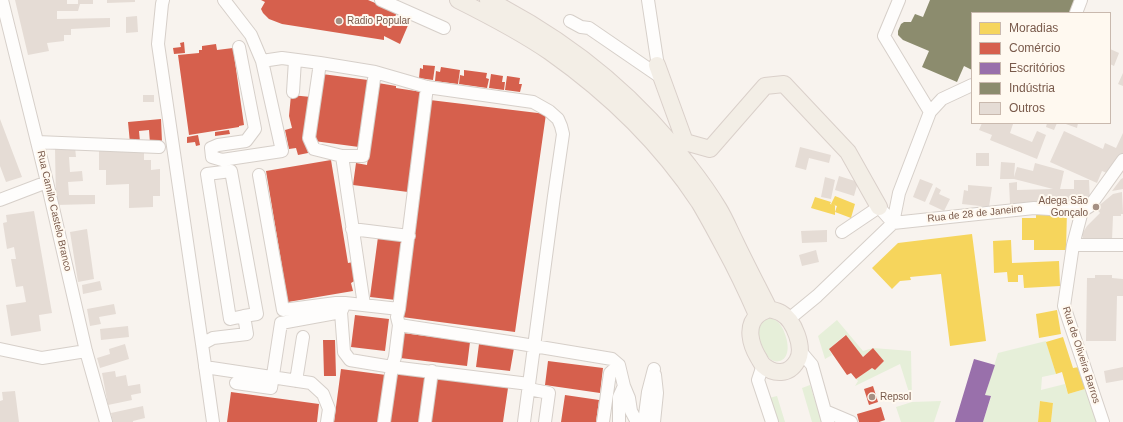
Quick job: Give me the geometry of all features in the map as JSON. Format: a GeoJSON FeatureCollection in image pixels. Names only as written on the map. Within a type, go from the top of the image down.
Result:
{"type":"FeatureCollection","features":[{"type":"Feature","properties":{"kind":"main road"},"geometry":{"type":"LineString","coordinates":[[458,0],[533,41],[576,71],[597,88],[625,113],[655,145],[688,186],[713,213]]}},
{"type":"Feature","properties":{"kind":"main road"},"geometry":{"type":"LineString","coordinates":[[488,0],[521,18],[559,42],[591,65],[624,92],[652,121],[699,179],[745,287],[763,312]]}},
{"type":"Feature","properties":{"kind":"main road"},"geometry":{"type":"LineString","coordinates":[[659,75],[685,142],[710,149],[765,86],[784,84],[848,152],[879,206]]}},
{"type":"Feature","properties":{"kind":"main road"},"geometry":{"type":"LineString","coordinates":[[763,312],[780,312],[789,319],[797,332],[801,352],[792,368],[786,372],[780,373],[763,365],[754,350],[750,335],[751,325],[763,312]]}},
{"type":"Feature","properties":{"kind":"street","name":"Rua Camilo Castelo Branco"},"geometry":{"type":"LineString","coordinates":[[2,0],[47,182],[86,350],[106,422]]}},
{"type":"Feature","properties":{"kind":"street"},"geometry":{"type":"LineString","coordinates":[[224,0],[251,35],[262,61],[282,151],[222,160],[212,157],[211,148],[218,145],[246,141],[255,129],[239,47]]}},
{"type":"Feature","properties":{"kind":"street"},"geometry":{"type":"LineString","coordinates":[[381,0],[444,28]]}},
{"type":"Feature","properties":{"kind":"street"},"geometry":{"type":"LineString","coordinates":[[648,0],[659,75]]}},
{"type":"Feature","properties":{"kind":"street"},"geometry":{"type":"LineString","coordinates":[[899,0],[884,36],[930,112]]}},
{"type":"Feature","properties":{"kind":"street"},"geometry":{"type":"LineString","coordinates":[[1076,12],[1081,0]]}},
{"type":"Feature","properties":{"kind":"street"},"geometry":{"type":"LineString","coordinates":[[161,1],[158,44],[213,422]]}},
{"type":"Feature","properties":{"kind":"street"},"geometry":{"type":"LineString","coordinates":[[570,21],[581,27],[589,28],[659,75]]}},
{"type":"Feature","properties":{"kind":"street"},"geometry":{"type":"LineString","coordinates":[[262,61],[282,58],[320,63],[375,72],[427,87],[534,102],[549,111],[558,119],[563,134],[524,422]]}},
{"type":"Feature","properties":{"kind":"street"},"geometry":{"type":"LineString","coordinates":[[293,92],[295,60]]}},
{"type":"Feature","properties":{"kind":"street"},"geometry":{"type":"LineString","coordinates":[[320,63],[308,138],[314,149],[342,156],[363,156],[375,72]]}},
{"type":"Feature","properties":{"kind":"street"},"geometry":{"type":"LineString","coordinates":[[247,89],[267,84]]}},
{"type":"Feature","properties":{"kind":"street"},"geometry":{"type":"LineString","coordinates":[[789,319],[817,296],[893,223],[899,193],[930,112],[942,98],[971,85]]}},
{"type":"Feature","properties":{"kind":"street"},"geometry":{"type":"LineString","coordinates":[[384,422],[392,367],[395,357],[399,325],[397,317],[409,236],[427,87]]}},
{"type":"Feature","properties":{"kind":"street"},"geometry":{"type":"LineString","coordinates":[[37,142],[159,147]]}},
{"type":"Feature","properties":{"kind":"street"},"geometry":{"type":"LineString","coordinates":[[342,156],[364,305]]}},
{"type":"Feature","properties":{"kind":"street"},"geometry":{"type":"LineString","coordinates":[[1082,211],[1090,206],[1123,160]]}},
{"type":"Feature","properties":{"kind":"street"},"geometry":{"type":"LineString","coordinates":[[231,171],[257,314],[244,316],[230,319],[207,174],[231,171]]}},
{"type":"Feature","properties":{"kind":"street"},"geometry":{"type":"LineString","coordinates":[[259,175],[283,310],[336,302],[343,308],[344,352],[350,360],[392,367],[432,371],[529,387],[549,393],[545,422]]}},
{"type":"Feature","properties":{"kind":"street"},"geometry":{"type":"LineString","coordinates":[[0,200],[47,182]]}},
{"type":"Feature","properties":{"kind":"street"},"geometry":{"type":"LineString","coordinates":[[842,232],[879,206],[893,223]]}},
{"type":"Feature","properties":{"kind":"street","name":"Rua de 28 de Janeiro"},"geometry":{"type":"LineString","coordinates":[[893,223],[1034,208],[1082,211]]}},
{"type":"Feature","properties":{"kind":"street","name":"Rua de Oliveira Barros"},"geometry":{"type":"LineString","coordinates":[[1082,211],[1073,245],[1064,306],[1103,422]]}},
{"type":"Feature","properties":{"kind":"street"},"geometry":{"type":"LineString","coordinates":[[352,229],[409,236]]}},
{"type":"Feature","properties":{"kind":"street"},"geometry":{"type":"LineString","coordinates":[[1073,245],[1123,245]]}},
{"type":"Feature","properties":{"kind":"street"},"geometry":{"type":"LineString","coordinates":[[236,383],[272,388],[281,322],[343,308],[364,305],[399,309]]}},
{"type":"Feature","properties":{"kind":"street"},"geometry":{"type":"LineString","coordinates":[[202,344],[213,338],[247,334],[244,316]]}},
{"type":"Feature","properties":{"kind":"street"},"geometry":{"type":"LineString","coordinates":[[399,325],[612,359],[619,365],[624,386],[629,398],[631,411],[637,422]]}},
{"type":"Feature","properties":{"kind":"street"},"geometry":{"type":"LineString","coordinates":[[296,381],[302,337]]}},
{"type":"Feature","properties":{"kind":"street"},"geometry":{"type":"LineString","coordinates":[[0,349],[42,358],[86,350]]}},
{"type":"Feature","properties":{"kind":"street"},"geometry":{"type":"LineString","coordinates":[[801,352],[812,365],[827,416],[851,422]]}},
{"type":"Feature","properties":{"kind":"street"},"geometry":{"type":"LineString","coordinates":[[602,422],[610,373],[619,365]]}},
{"type":"Feature","properties":{"kind":"street"},"geometry":{"type":"LineString","coordinates":[[763,365],[758,380],[772,422]]}},
{"type":"Feature","properties":{"kind":"street"},"geometry":{"type":"LineString","coordinates":[[205,367],[311,383],[323,394],[329,408],[327,422]]}},
{"type":"Feature","properties":{"kind":"street"},"geometry":{"type":"LineString","coordinates":[[642,422],[645,415],[648,392],[654,369],[657,393],[654,422]]}},
{"type":"Feature","properties":{"kind":"street"},"geometry":{"type":"LineString","coordinates":[[425,422],[432,371]]}},
{"type":"Feature","properties":{"kind":"street"},"geometry":{"type":"LineString","coordinates":[[619,422],[619,397],[624,386]]}},
{"type":"Feature","properties":{"kind":"green space"},"geometry":{"type":"Polygon","coordinates":[[[769,317],[779,323],[786,337],[788,348],[785,357],[782,360],[773,361],[766,355],[758,338],[759,322],[769,317]]]}},
{"type":"Feature","properties":{"kind":"green space"},"geometry":{"type":"Polygon","coordinates":[[[837,320],[863,351],[873,348],[863,357],[845,335],[829,349],[832,355],[825,359],[818,336],[837,320]]]}},
{"type":"Feature","properties":{"kind":"green space"},"geometry":{"type":"Polygon","coordinates":[[[1046,341],[1056,374],[1042,377],[1041,390],[1065,384],[1068,394],[1085,389],[1097,422],[1051,422],[1053,403],[1040,401],[1038,422],[983,422],[991,397],[985,395],[998,353],[1046,341]]]}},
{"type":"Feature","properties":{"kind":"green space"},"geometry":{"type":"Polygon","coordinates":[[[873,348],[911,351],[912,402],[900,364],[855,386],[858,381],[856,379],[872,368],[875,370],[884,361],[873,348]]]}},
{"type":"Feature","properties":{"kind":"green space"},"geometry":{"type":"Polygon","coordinates":[[[810,385],[822,422],[812,422],[802,388],[810,385]]]}},
{"type":"Feature","properties":{"kind":"green space"},"geometry":{"type":"Polygon","coordinates":[[[777,396],[785,422],[776,422],[769,398],[777,396]]]}},
{"type":"Feature","properties":{"kind":"green space"},"geometry":{"type":"Polygon","coordinates":[[[941,401],[934,422],[901,422],[896,407],[912,402],[941,401]]]}},
{"type":"Feature","properties":{"kind":"building: Moradias"},"geometry":{"type":"Polygon","coordinates":[[[835,196],[855,204],[851,218],[835,212],[837,206],[831,204],[835,196]]]}},
{"type":"Feature","properties":{"kind":"building: Moradias"},"geometry":{"type":"Polygon","coordinates":[[[815,197],[831,202],[830,204],[835,205],[835,215],[811,208],[815,197]]]}},
{"type":"Feature","properties":{"kind":"building: Moradias"},"geometry":{"type":"Polygon","coordinates":[[[1036,211],[1067,211],[1066,250],[1034,250],[1034,240],[1022,240],[1022,218],[1036,218],[1036,211]]]}},
{"type":"Feature","properties":{"kind":"building: Moradias"},"geometry":{"type":"Polygon","coordinates":[[[972,234],[986,341],[950,346],[941,274],[910,277],[911,280],[900,281],[892,289],[872,268],[898,243],[972,234]]]}},
{"type":"Feature","properties":{"kind":"building: Moradias"},"geometry":{"type":"Polygon","coordinates":[[[1011,240],[1012,263],[1059,261],[1060,286],[1024,288],[1023,275],[1018,275],[1018,282],[1008,282],[1007,272],[994,273],[993,241],[1011,240]]]}},
{"type":"Feature","properties":{"kind":"building: Moradias"},"geometry":{"type":"Polygon","coordinates":[[[1057,310],[1061,334],[1039,338],[1036,314],[1057,310]]]}},
{"type":"Feature","properties":{"kind":"building: Moradias"},"geometry":{"type":"Polygon","coordinates":[[[1063,337],[1073,368],[1079,367],[1085,389],[1068,394],[1062,372],[1056,374],[1046,342],[1063,337]]]}},
{"type":"Feature","properties":{"kind":"building: Moradias"},"geometry":{"type":"Polygon","coordinates":[[[1040,401],[1053,403],[1051,422],[1038,422],[1040,401]]]}},
{"type":"Feature","properties":{"kind":"building: Comércio","name":"Radio Popular"},"geometry":{"type":"Polygon","coordinates":[[[261,0],[368,0],[397,12],[395,17],[409,23],[400,44],[384,36],[384,40],[282,24],[269,19],[263,13],[261,9],[265,2],[261,0]]]}},
{"type":"Feature","properties":{"kind":"building: Comércio"},"geometry":{"type":"Polygon","coordinates":[[[184,42],[185,53],[174,54],[173,48],[181,47],[180,43],[184,42]]]}},
{"type":"Feature","properties":{"kind":"building: Comércio"},"geometry":{"type":"Polygon","coordinates":[[[216,44],[217,50],[233,48],[244,125],[189,135],[178,55],[199,53],[199,50],[202,50],[202,46],[216,44]]]}},
{"type":"Feature","properties":{"kind":"building: Comércio"},"geometry":{"type":"Polygon","coordinates":[[[423,65],[435,66],[433,80],[419,78],[420,68],[423,69],[423,65]]]}},
{"type":"Feature","properties":{"kind":"building: Comércio"},"geometry":{"type":"Polygon","coordinates":[[[441,67],[460,70],[458,84],[435,81],[436,71],[440,72],[441,67]]]}},
{"type":"Feature","properties":{"kind":"building: Comércio"},"geometry":{"type":"Polygon","coordinates":[[[464,70],[487,73],[486,78],[489,79],[487,88],[459,84],[460,75],[464,76],[464,70]]]}},
{"type":"Feature","properties":{"kind":"building: Comércio"},"geometry":{"type":"Polygon","coordinates":[[[322,74],[368,80],[359,147],[314,141],[322,74]]]}},
{"type":"Feature","properties":{"kind":"building: Comércio"},"geometry":{"type":"Polygon","coordinates":[[[491,74],[503,76],[502,82],[505,82],[504,90],[489,88],[491,74]]]}},
{"type":"Feature","properties":{"kind":"building: Comércio"},"geometry":{"type":"Polygon","coordinates":[[[507,76],[520,78],[519,84],[522,84],[520,92],[505,90],[507,76]]]}},
{"type":"Feature","properties":{"kind":"building: Comércio"},"geometry":{"type":"Polygon","coordinates":[[[378,83],[396,86],[396,88],[422,92],[408,192],[353,185],[356,163],[367,165],[378,83]]]}},
{"type":"Feature","properties":{"kind":"building: Comércio"},"geometry":{"type":"Polygon","coordinates":[[[291,95],[311,97],[307,145],[308,153],[298,155],[296,148],[289,149],[285,130],[292,128],[289,116],[291,95]]]}},
{"type":"Feature","properties":{"kind":"building: Comércio"},"geometry":{"type":"Polygon","coordinates":[[[430,100],[546,114],[515,332],[402,317],[430,100]]]}},
{"type":"Feature","properties":{"kind":"building: Comércio"},"geometry":{"type":"Polygon","coordinates":[[[161,119],[162,142],[150,143],[149,130],[139,131],[140,142],[130,143],[128,122],[161,119]]]}},
{"type":"Feature","properties":{"kind":"building: Comércio"},"geometry":{"type":"Polygon","coordinates":[[[229,130],[230,134],[215,136],[215,132],[229,130]]]}},
{"type":"Feature","properties":{"kind":"building: Comércio"},"geometry":{"type":"Polygon","coordinates":[[[198,135],[200,145],[196,146],[195,142],[187,143],[187,137],[198,135]]]}},
{"type":"Feature","properties":{"kind":"building: Comércio"},"geometry":{"type":"Polygon","coordinates":[[[331,160],[348,263],[353,262],[356,280],[351,283],[353,291],[288,302],[266,171],[331,160]]]}},
{"type":"Feature","properties":{"kind":"building: Comércio"},"geometry":{"type":"Polygon","coordinates":[[[378,237],[404,240],[396,300],[370,297],[378,237]]]}},
{"type":"Feature","properties":{"kind":"building: Comércio"},"geometry":{"type":"Polygon","coordinates":[[[355,315],[389,319],[385,351],[351,347],[355,315]]]}},
{"type":"Feature","properties":{"kind":"building: Comércio"},"geometry":{"type":"Polygon","coordinates":[[[403,333],[470,342],[467,366],[400,358],[403,333]]]}},
{"type":"Feature","properties":{"kind":"building: Comércio"},"geometry":{"type":"Polygon","coordinates":[[[846,335],[863,357],[873,348],[884,361],[875,370],[872,368],[856,379],[851,373],[847,375],[829,349],[846,335]]]}},
{"type":"Feature","properties":{"kind":"building: Comércio"},"geometry":{"type":"Polygon","coordinates":[[[323,340],[335,340],[336,376],[324,376],[323,340]]]}},
{"type":"Feature","properties":{"kind":"building: Comércio"},"geometry":{"type":"Polygon","coordinates":[[[479,344],[514,348],[510,371],[476,367],[479,344]]]}},
{"type":"Feature","properties":{"kind":"building: Comércio"},"geometry":{"type":"Polygon","coordinates":[[[548,361],[603,368],[600,393],[545,385],[548,361]]]}},
{"type":"Feature","properties":{"kind":"building: Comércio"},"geometry":{"type":"Polygon","coordinates":[[[341,369],[386,375],[379,422],[334,422],[341,369]]]}},
{"type":"Feature","properties":{"kind":"building: Comércio"},"geometry":{"type":"Polygon","coordinates":[[[394,372],[427,377],[421,422],[388,422],[394,372]]]}},
{"type":"Feature","properties":{"kind":"building: Comércio"},"geometry":{"type":"Polygon","coordinates":[[[435,378],[508,388],[503,422],[429,422],[435,378]]]}},
{"type":"Feature","properties":{"kind":"building: Comércio"},"geometry":{"type":"Polygon","coordinates":[[[873,386],[878,402],[869,405],[864,389],[873,386]]]}},
{"type":"Feature","properties":{"kind":"building: Comércio"},"geometry":{"type":"Polygon","coordinates":[[[231,392],[319,404],[317,422],[227,422],[231,392]]]}},
{"type":"Feature","properties":{"kind":"building: Comércio"},"geometry":{"type":"Polygon","coordinates":[[[565,395],[599,400],[596,422],[561,422],[565,395]]]}},
{"type":"Feature","properties":{"kind":"building: Comércio"},"geometry":{"type":"Polygon","coordinates":[[[881,407],[885,420],[879,422],[859,422],[857,414],[881,407]]]}},
{"type":"Feature","properties":{"kind":"building: Escritórios"},"geometry":{"type":"Polygon","coordinates":[[[974,359],[995,365],[985,395],[991,396],[983,422],[955,422],[974,359]]]}},
{"type":"Feature","properties":{"kind":"building: Indústria"},"geometry":{"type":"Polygon","coordinates":[[[930,0],[1077,0],[1072,12],[971,12],[971,70],[964,66],[957,82],[922,67],[929,51],[903,40],[898,35],[901,24],[904,22],[911,22],[915,14],[923,17],[930,0]]]}},
{"type":"Feature","properties":{"kind":"building: Outros"},"geometry":{"type":"Polygon","coordinates":[[[15,0],[67,0],[67,4],[78,4],[78,0],[93,0],[93,4],[80,4],[78,11],[57,11],[57,19],[110,18],[110,27],[71,29],[71,35],[64,35],[64,41],[47,43],[49,51],[28,55],[15,0]]]}},
{"type":"Feature","properties":{"kind":"building: Outros"},"geometry":{"type":"Polygon","coordinates":[[[107,0],[135,0],[135,2],[107,3],[107,0]]]}},
{"type":"Feature","properties":{"kind":"building: Outros"},"geometry":{"type":"Polygon","coordinates":[[[137,16],[138,32],[126,33],[126,17],[137,16]]]}},
{"type":"Feature","properties":{"kind":"building: Outros"},"geometry":{"type":"Polygon","coordinates":[[[1111,49],[1119,53],[1114,66],[1111,64],[1111,49]]]}},
{"type":"Feature","properties":{"kind":"building: Outros"},"geometry":{"type":"Polygon","coordinates":[[[1123,73],[1123,86],[1118,84],[1123,73]]]}},
{"type":"Feature","properties":{"kind":"building: Outros"},"geometry":{"type":"Polygon","coordinates":[[[143,95],[154,95],[154,102],[143,102],[143,95]]]}},
{"type":"Feature","properties":{"kind":"building: Outros"},"geometry":{"type":"Polygon","coordinates":[[[0,119],[22,177],[6,182],[0,166],[0,119]]]}},
{"type":"Feature","properties":{"kind":"building: Outros"},"geometry":{"type":"Polygon","coordinates":[[[982,124],[1013,124],[1010,133],[1032,142],[1037,131],[1046,135],[1037,159],[990,140],[992,135],[979,130],[982,124]]]}},
{"type":"Feature","properties":{"kind":"building: Outros"},"geometry":{"type":"Polygon","coordinates":[[[1047,124],[1057,124],[1054,130],[1046,127],[1047,124]]]}},
{"type":"Feature","properties":{"kind":"building: Outros"},"geometry":{"type":"Polygon","coordinates":[[[1066,124],[1078,124],[1077,128],[1066,124]]]}},
{"type":"Feature","properties":{"kind":"building: Outros"},"geometry":{"type":"Polygon","coordinates":[[[1064,131],[1103,149],[1105,143],[1116,148],[1123,133],[1123,154],[1114,176],[1102,171],[1097,183],[1050,162],[1064,131]]]}},
{"type":"Feature","properties":{"kind":"building: Outros"},"geometry":{"type":"Polygon","coordinates":[[[75,147],[76,157],[69,157],[70,172],[82,171],[83,181],[68,182],[69,195],[95,195],[95,204],[56,205],[55,148],[75,147]]]}},
{"type":"Feature","properties":{"kind":"building: Outros"},"geometry":{"type":"Polygon","coordinates":[[[800,147],[831,155],[829,163],[809,158],[806,170],[795,167],[800,147]]]}},
{"type":"Feature","properties":{"kind":"building: Outros"},"geometry":{"type":"Polygon","coordinates":[[[99,150],[144,150],[144,160],[151,160],[151,170],[160,169],[160,196],[153,196],[153,207],[129,208],[129,184],[106,185],[106,170],[99,170],[99,150]]]}},
{"type":"Feature","properties":{"kind":"building: Outros"},"geometry":{"type":"Polygon","coordinates":[[[976,153],[989,153],[989,166],[976,166],[976,153]]]}},
{"type":"Feature","properties":{"kind":"building: Outros"},"geometry":{"type":"Polygon","coordinates":[[[1001,162],[1015,163],[1014,177],[1017,167],[1033,171],[1035,163],[1064,171],[1060,189],[1074,189],[1074,180],[1089,180],[1090,202],[1010,204],[1009,183],[1017,182],[1017,190],[1053,189],[1014,179],[1000,179],[1001,162]]]}},
{"type":"Feature","properties":{"kind":"building: Outros"},"geometry":{"type":"Polygon","coordinates":[[[839,176],[858,182],[854,196],[835,190],[839,176]]]}},
{"type":"Feature","properties":{"kind":"building: Outros"},"geometry":{"type":"Polygon","coordinates":[[[825,177],[835,180],[831,199],[821,197],[825,177]]]}},
{"type":"Feature","properties":{"kind":"building: Outros"},"geometry":{"type":"Polygon","coordinates":[[[1123,178],[1123,189],[1112,191],[1121,179],[1123,178]]]}},
{"type":"Feature","properties":{"kind":"building: Outros"},"geometry":{"type":"Polygon","coordinates":[[[920,179],[933,184],[925,202],[913,197],[920,179]]]}},
{"type":"Feature","properties":{"kind":"building: Outros"},"geometry":{"type":"Polygon","coordinates":[[[968,185],[992,187],[989,207],[962,204],[964,190],[968,191],[968,185]]]}},
{"type":"Feature","properties":{"kind":"building: Outros"},"geometry":{"type":"Polygon","coordinates":[[[936,187],[941,190],[939,194],[950,199],[944,211],[929,204],[936,187]]]}},
{"type":"Feature","properties":{"kind":"building: Outros"},"geometry":{"type":"Polygon","coordinates":[[[1122,192],[1123,214],[1121,214],[1121,216],[1113,216],[1112,240],[1083,239],[1082,234],[1087,226],[1100,213],[1096,208],[1113,194],[1122,192]]]}},
{"type":"Feature","properties":{"kind":"building: Outros"},"geometry":{"type":"Polygon","coordinates":[[[34,211],[52,313],[39,315],[41,331],[11,336],[6,305],[26,302],[23,286],[16,287],[11,259],[16,259],[14,247],[7,249],[3,223],[7,222],[6,215],[34,211]]]}},
{"type":"Feature","properties":{"kind":"building: Outros"},"geometry":{"type":"Polygon","coordinates":[[[87,229],[94,279],[78,282],[70,232],[87,229]]]}},
{"type":"Feature","properties":{"kind":"building: Outros"},"geometry":{"type":"Polygon","coordinates":[[[827,230],[827,242],[802,243],[801,231],[827,230]]]}},
{"type":"Feature","properties":{"kind":"building: Outros"},"geometry":{"type":"Polygon","coordinates":[[[816,250],[819,262],[802,266],[799,255],[816,250]]]}},
{"type":"Feature","properties":{"kind":"building: Outros"},"geometry":{"type":"Polygon","coordinates":[[[1095,275],[1112,275],[1112,278],[1123,279],[1123,296],[1117,296],[1116,341],[1086,341],[1087,278],[1095,278],[1095,275]]]}},
{"type":"Feature","properties":{"kind":"building: Outros"},"geometry":{"type":"Polygon","coordinates":[[[100,281],[102,290],[83,294],[82,285],[100,281]]]}},
{"type":"Feature","properties":{"kind":"building: Outros"},"geometry":{"type":"Polygon","coordinates":[[[114,304],[116,314],[99,317],[101,324],[90,326],[87,309],[114,304]]]}},
{"type":"Feature","properties":{"kind":"building: Outros"},"geometry":{"type":"Polygon","coordinates":[[[128,326],[129,337],[101,340],[100,329],[128,326]]]}},
{"type":"Feature","properties":{"kind":"building: Outros"},"geometry":{"type":"Polygon","coordinates":[[[125,344],[129,359],[100,368],[97,358],[110,354],[109,349],[125,344]]]}},
{"type":"Feature","properties":{"kind":"building: Outros"},"geometry":{"type":"Polygon","coordinates":[[[1123,367],[1123,380],[1106,383],[1104,371],[1123,367]]]}},
{"type":"Feature","properties":{"kind":"building: Outros"},"geometry":{"type":"Polygon","coordinates":[[[115,371],[116,377],[126,375],[128,386],[140,384],[141,393],[131,395],[132,400],[108,405],[102,373],[115,371]]]}},
{"type":"Feature","properties":{"kind":"building: Outros"},"geometry":{"type":"Polygon","coordinates":[[[15,391],[19,422],[0,422],[0,401],[3,400],[2,392],[15,391]]]}},
{"type":"Feature","properties":{"kind":"building: Outros"},"geometry":{"type":"Polygon","coordinates":[[[143,406],[145,418],[133,422],[113,422],[111,413],[143,406]]]}},
{"type":"Feature","properties":{"kind":"place","name":"Radio Popular"},"geometry":{"type":"Point","coordinates":[339,21]}},
{"type":"Feature","properties":{"kind":"place","name":"Adega São Gonçalo"},"geometry":{"type":"Point","coordinates":[1096,207]}},
{"type":"Feature","properties":{"kind":"place","name":"Repsol"},"geometry":{"type":"Point","coordinates":[872,397]}}]}
